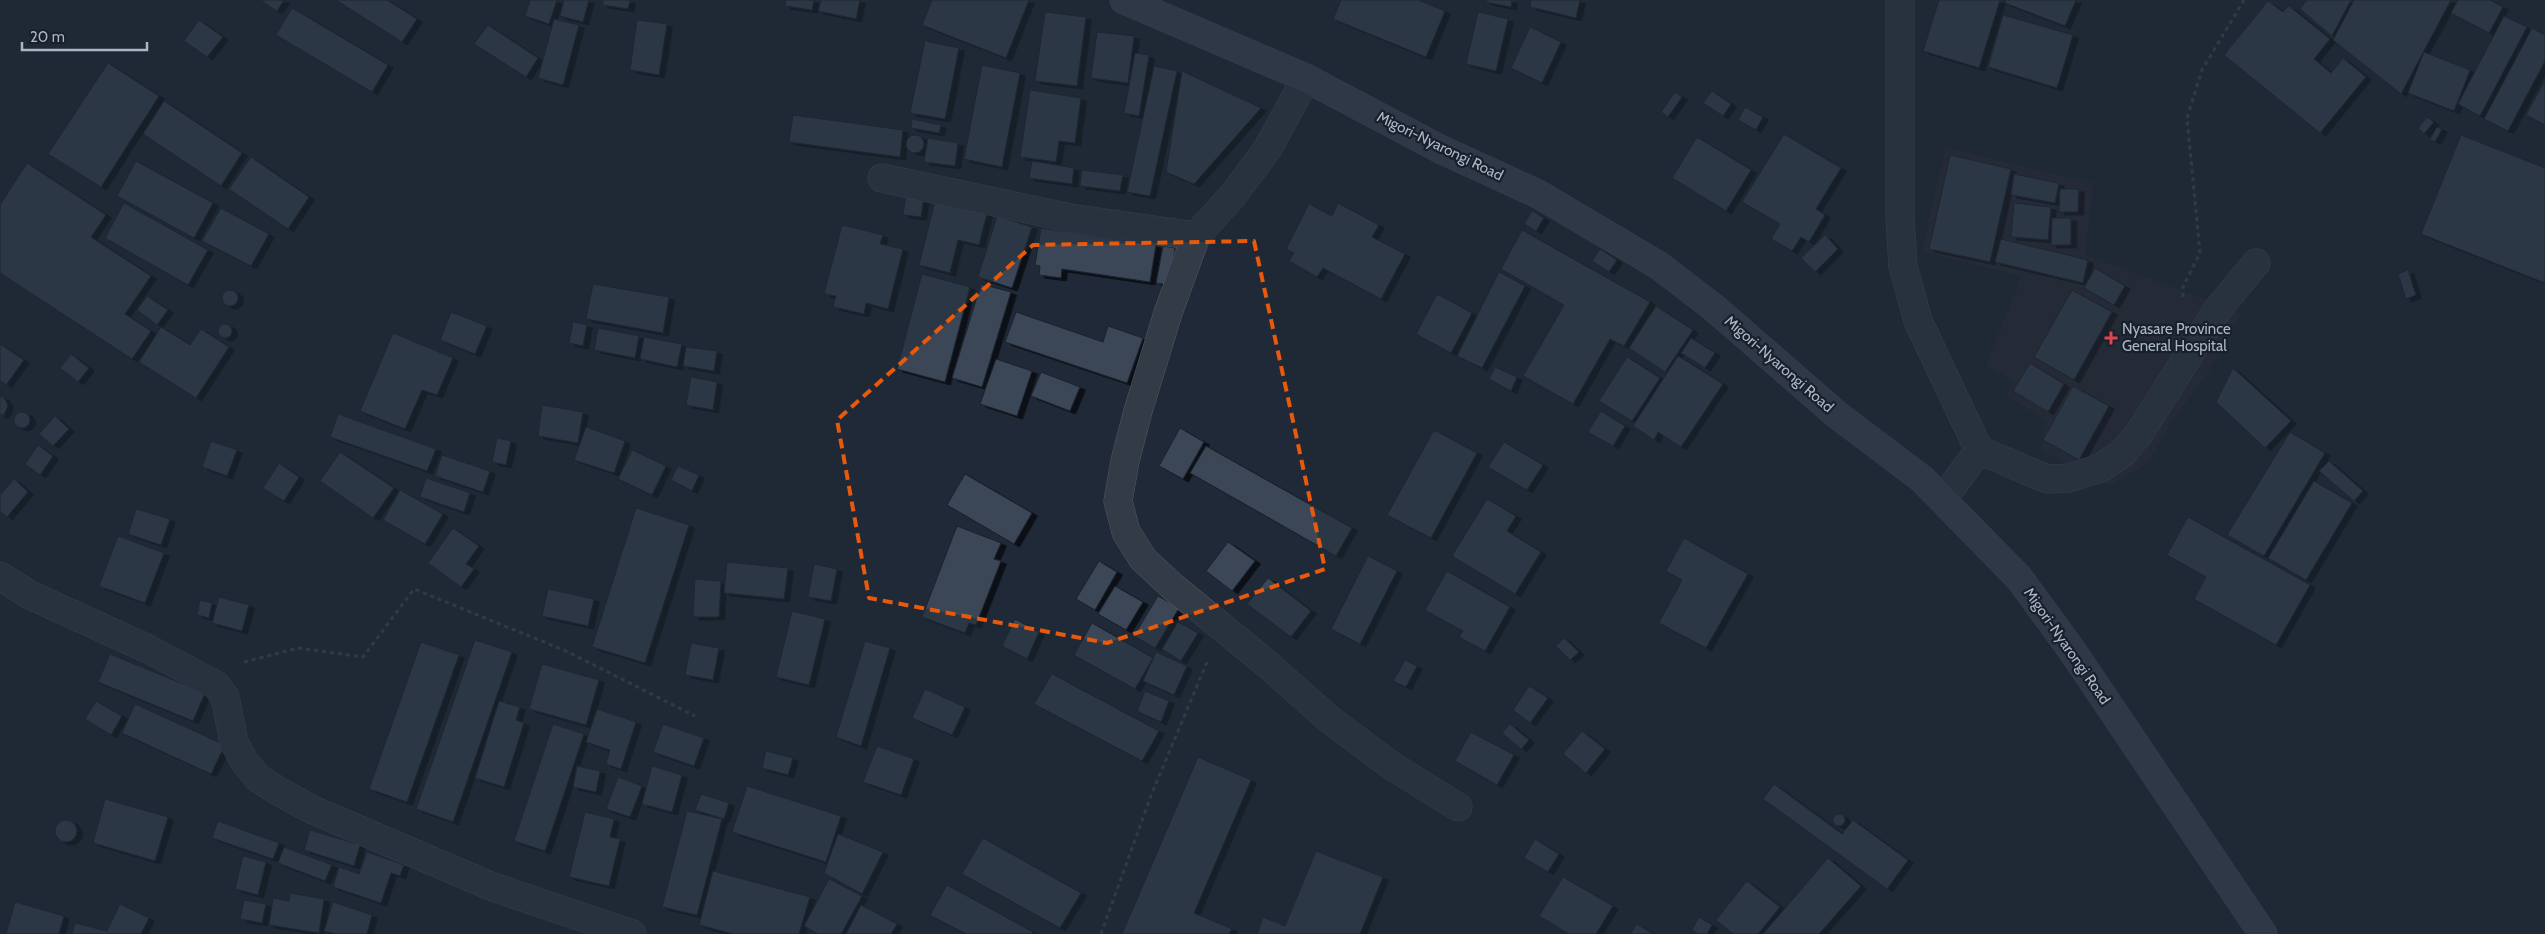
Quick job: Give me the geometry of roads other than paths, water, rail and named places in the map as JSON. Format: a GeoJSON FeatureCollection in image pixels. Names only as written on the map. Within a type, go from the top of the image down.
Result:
{"type":"FeatureCollection","features":[{"type":"Feature","properties":{"kind":"street","name":"Migori-Nyarongi Road"},"geometry":{"type":"LineString","coordinates":[[1124,0],[1306,78],[1440,149],[1538,194],[1658,265],[1713,307],[1836,414],[1922,480],[1943,499],[2019,578],[2066,641],[2263,934]]}},
{"type":"Feature","properties":{"kind":"street"},"geometry":{"type":"LineString","coordinates":[[1900,0],[1900,218],[1903,266],[1918,321],[1980,450],[2047,479],[2068,478],[2100,468],[2123,453],[2140,432],[2218,308],[2256,263]]}},
{"type":"Feature","properties":{"kind":"street"},"geometry":{"type":"LineString","coordinates":[[1306,78],[1268,148],[1234,194],[1196,236],[1168,313],[1140,402],[1125,461],[1118,501],[1126,532],[1143,559],[1337,725],[1392,766],[1458,807]]}},
{"type":"Feature","properties":{"kind":"street"},"geometry":{"type":"LineString","coordinates":[[882,178],[1070,218],[1196,236]]}},
{"type":"Feature","properties":{"kind":"street"},"geometry":{"type":"LineString","coordinates":[[1943,499],[1980,450]]}},
{"type":"Feature","properties":{"kind":"street"},"geometry":{"type":"LineString","coordinates":[[0,576],[30,595],[197,674],[216,685],[225,697],[234,742],[244,761],[258,778],[278,791],[322,814],[433,860],[493,888],[632,934]]}},
{"type":"Feature","properties":{"kind":"place","name":"Nyasare Province General Hospital"},"geometry":{"type":"Point","coordinates":[2111,338]}}]}
